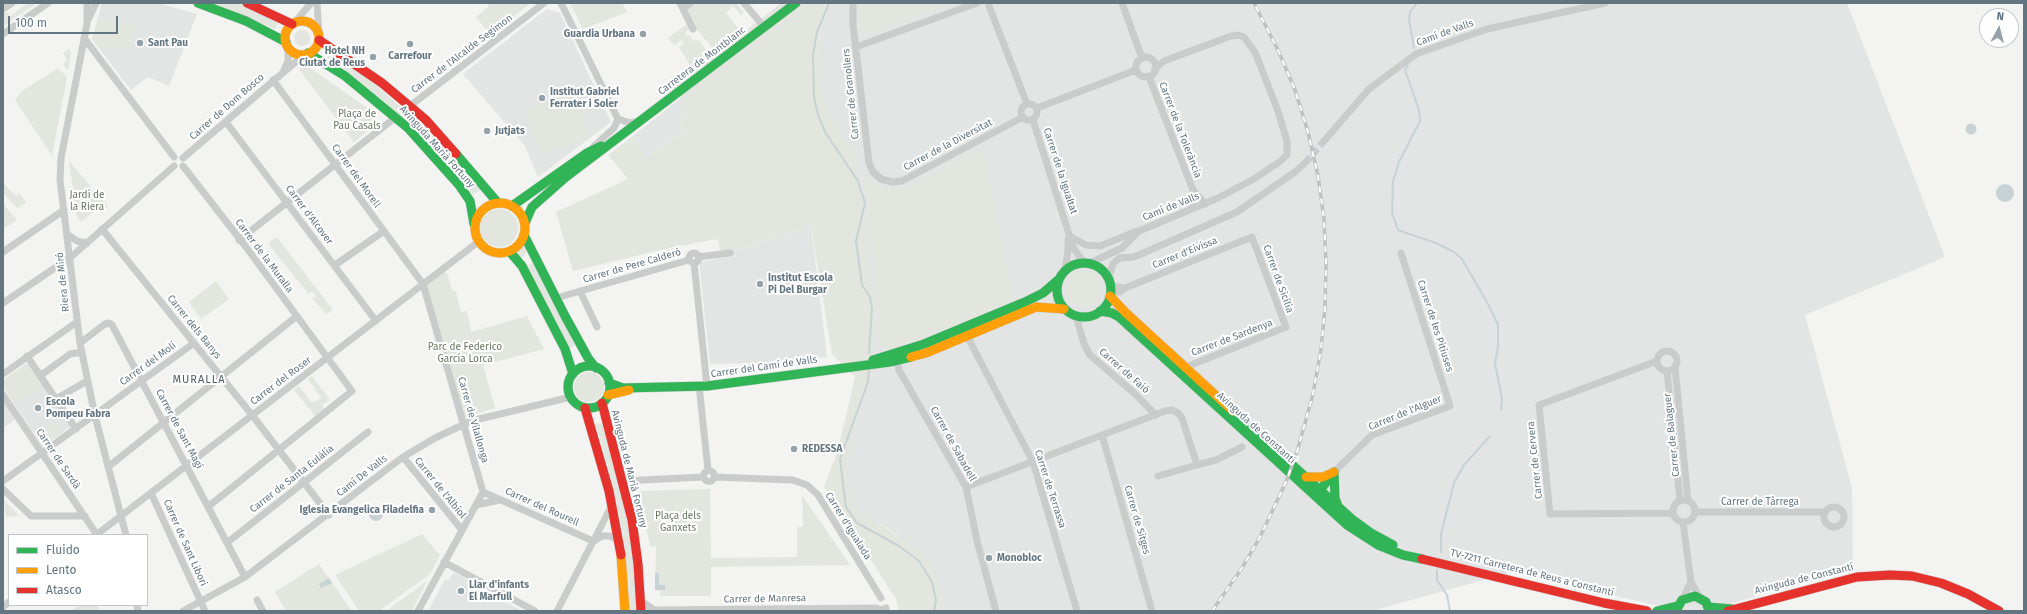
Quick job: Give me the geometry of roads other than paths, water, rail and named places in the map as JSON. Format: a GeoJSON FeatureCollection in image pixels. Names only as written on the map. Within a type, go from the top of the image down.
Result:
{"type":"FeatureCollection","features":[{"type":"Feature","properties":{"kind":"main road"},"geometry":{"type":"LineString","coordinates":[[198,3],[246,21],[275,35],[297,54],[307,54],[315,49],[319,37]]}},
{"type":"Feature","properties":{"kind":"main road"},"geometry":{"type":"LineString","coordinates":[[247,3],[294,23]]}},
{"type":"Feature","properties":{"kind":"main road","name":"Carretera de Montblanc"},"geometry":{"type":"LineString","coordinates":[[622,136],[796,3]]}},
{"type":"Feature","properties":{"kind":"main road"},"geometry":{"type":"LineString","coordinates":[[287,45],[287,30],[294,23],[304,21],[311,23],[316,28],[319,37],[382,83],[431,125],[498,203]]}},
{"type":"Feature","properties":{"kind":"main road","name":"Avinguda Marià Fortuny"},"geometry":{"type":"LineString","coordinates":[[307,54],[345,76],[396,117],[459,185],[470,201],[474,224]]}},
{"type":"Feature","properties":{"kind":"main road"},"geometry":{"type":"LineString","coordinates":[[512,206],[587,153],[622,136]]}},
{"type":"Feature","properties":{"kind":"main road"},"geometry":{"type":"LineString","coordinates":[[525,223],[519,211],[512,206],[498,203],[485,207],[477,216],[474,224],[474,232],[478,242],[489,252],[498,254],[510,252],[521,243],[524,235],[525,223],[532,207],[543,196],[622,136]]}},
{"type":"Feature","properties":{"kind":"main road"},"geometry":{"type":"LineString","coordinates":[[524,235],[585,353],[596,368],[605,374],[609,383],[608,395],[602,403],[592,408],[585,408],[580,406],[571,397],[568,385],[573,374],[582,368],[596,368]]}},
{"type":"Feature","properties":{"kind":"main road"},"geometry":{"type":"LineString","coordinates":[[510,252],[522,266],[565,349],[573,374]]}},
{"type":"Feature","properties":{"kind":"main road"},"geometry":{"type":"LineString","coordinates":[[1110,288],[1105,306],[1091,316],[1076,316],[1064,309],[1057,295],[1058,280],[1065,271],[1074,265],[1089,264],[1101,269],[1124,312],[1306,477],[1351,523],[1360,535]]}},
{"type":"Feature","properties":{"kind":"main road","name":"Carrer del Camí de Valls"},"geometry":{"type":"LineString","coordinates":[[850,366],[896,353],[955,332],[1043,293],[1058,280]]}},
{"type":"Feature","properties":{"kind":"main road","name":"Carrer del Camí de Valls"},"geometry":{"type":"LineString","coordinates":[[608,395],[623,389],[702,387],[850,366],[897,361],[926,353],[1033,308],[1041,306],[1064,309]]}},
{"type":"Feature","properties":{"kind":"main road","name":"Avinguda de Constantí"},"geometry":{"type":"LineString","coordinates":[[1100,311],[1116,315],[1131,327],[1248,436],[1360,535],[1387,549],[1407,555]]}},
{"type":"Feature","properties":{"kind":"main road"},"geometry":{"type":"LineString","coordinates":[[1131,327],[1184,368],[1213,398],[1230,419]]}},
{"type":"Feature","properties":{"kind":"main road"},"geometry":{"type":"LineString","coordinates":[[897,361],[898,355],[955,332]]}},
{"type":"Feature","properties":{"kind":"main road","name":"Carrer del Camí de Valls"},"geometry":{"type":"LineString","coordinates":[[609,383],[623,389]]}},
{"type":"Feature","properties":{"kind":"main road","name":"Avinguda de Marià Fortuny"},"geometry":{"type":"LineString","coordinates":[[602,403],[623,481],[636,545],[641,611]]}},
{"type":"Feature","properties":{"kind":"main road"},"geometry":{"type":"LineString","coordinates":[[585,408],[603,468],[619,540],[624,580],[625,611]]}},
{"type":"Feature","properties":{"kind":"main road"},"geometry":{"type":"LineString","coordinates":[[1248,436],[1263,443],[1319,492],[1371,533],[1407,555]]}},
{"type":"Feature","properties":{"kind":"main road"},"geometry":{"type":"LineString","coordinates":[[1306,477],[1323,477],[1334,472]]}},
{"type":"Feature","properties":{"kind":"main road"},"geometry":{"type":"LineString","coordinates":[[1319,492],[1334,472]]}},
{"type":"Feature","properties":{"kind":"main road"},"geometry":{"type":"LineString","coordinates":[[1334,472],[1335,498],[1338,507]]}},
{"type":"Feature","properties":{"kind":"main road","name":"TV-7211 Carretera de Reus a Constantí"},"geometry":{"type":"LineString","coordinates":[[1407,555],[1604,603],[1647,611]]}},
{"type":"Feature","properties":{"kind":"main road","name":"Avinguda de Constantí"},"geometry":{"type":"LineString","coordinates":[[1709,609],[1730,610],[1851,578],[1890,574],[1912,576],[1947,585],[1968,594],[1999,611]]}},
{"type":"Feature","properties":{"kind":"main road"},"geometry":{"type":"LineString","coordinates":[[1657,611],[1678,606],[1687,597],[1700,598],[1709,609]]}},
{"type":"Feature","properties":{"kind":"street"},"geometry":{"type":"LineString","coordinates":[[3,9],[12,3]]}},
{"type":"Feature","properties":{"kind":"street"},"geometry":{"type":"LineString","coordinates":[[3,34],[48,3]]}},
{"type":"Feature","properties":{"kind":"street","name":"Riera de Miró"},"geometry":{"type":"LineString","coordinates":[[83,3],[87,6],[86,24],[61,158],[60,180],[71,257],[77,322],[87,381],[126,534]]}},
{"type":"Feature","properties":{"kind":"street","name":"Riera de Miró"},"geometry":{"type":"LineString","coordinates":[[86,24],[96,3]]}},
{"type":"Feature","properties":{"kind":"street"},"geometry":{"type":"LineString","coordinates":[[294,23],[311,3]]}},
{"type":"Feature","properties":{"kind":"street"},"geometry":{"type":"LineString","coordinates":[[317,3],[319,37]]}},
{"type":"Feature","properties":{"kind":"street","name":"Carrer de l'Alcalde Segimon"},"geometry":{"type":"LineString","coordinates":[[410,106],[544,3]]}},
{"type":"Feature","properties":{"kind":"street"},"geometry":{"type":"LineString","coordinates":[[561,3],[618,119],[630,123],[642,120]]}},
{"type":"Feature","properties":{"kind":"street"},"geometry":{"type":"LineString","coordinates":[[691,3],[682,6],[693,29]]}},
{"type":"Feature","properties":{"kind":"street"},"geometry":{"type":"LineString","coordinates":[[744,3],[764,27]]}},
{"type":"Feature","properties":{"kind":"street","name":"Carrer de Granollers"},"geometry":{"type":"LineString","coordinates":[[853,3],[855,37],[869,163],[873,172],[881,179]]}},
{"type":"Feature","properties":{"kind":"street"},"geometry":{"type":"LineString","coordinates":[[856,47],[880,40],[978,3],[984,7],[991,5],[1027,104]]}},
{"type":"Feature","properties":{"kind":"street"},"geometry":{"type":"LineString","coordinates":[[1122,3],[1142,58]]}},
{"type":"Feature","properties":{"kind":"street","name":"Camí de Valls"},"geometry":{"type":"LineString","coordinates":[[1324,141],[1369,89],[1416,54],[1487,29],[1605,3]]}},
{"type":"Feature","properties":{"kind":"street","name":"Camí de Valls"},"geometry":{"type":"LineString","coordinates":[[1089,264],[1122,248],[1139,231],[1205,204],[1252,180],[1285,158],[1288,145],[1278,111],[1255,52],[1244,37],[1231,36],[1164,61],[1155,69]]}},
{"type":"Feature","properties":{"kind":"street"},"geometry":{"type":"LineString","coordinates":[[855,37],[863,40],[880,40]]}},
{"type":"Feature","properties":{"kind":"street"},"geometry":{"type":"LineString","coordinates":[[84,38],[174,158]]}},
{"type":"Feature","properties":{"kind":"street"},"geometry":{"type":"LineString","coordinates":[[857,56],[862,50],[880,40]]}},
{"type":"Feature","properties":{"kind":"street"},"geometry":{"type":"LineString","coordinates":[[284,70],[288,61],[287,45]]}},
{"type":"Feature","properties":{"kind":"street","name":"Carrer de Dom Bosco"},"geometry":{"type":"LineString","coordinates":[[183,158],[284,70],[307,54]]}},
{"type":"Feature","properties":{"kind":"street"},"geometry":{"type":"LineString","coordinates":[[1136,70],[1142,76],[1149,76],[1155,69],[1152,60],[1142,58]]}},
{"type":"Feature","properties":{"kind":"street"},"geometry":{"type":"LineString","coordinates":[[1136,70],[1137,63],[1142,58]]}},
{"type":"Feature","properties":{"kind":"street"},"geometry":{"type":"LineString","coordinates":[[1037,108],[1136,70]]}},
{"type":"Feature","properties":{"kind":"street","name":"Carrer de la Tolerància"},"geometry":{"type":"LineString","coordinates":[[1149,76],[1193,190],[1205,204]]}},
{"type":"Feature","properties":{"kind":"street","name":"Carrer del Morell"},"geometry":{"type":"LineString","coordinates":[[273,80],[423,284]]}},
{"type":"Feature","properties":{"kind":"street"},"geometry":{"type":"LineString","coordinates":[[1027,104],[1033,105],[1037,108]]}},
{"type":"Feature","properties":{"kind":"street"},"geometry":{"type":"LineString","coordinates":[[1027,104],[1021,110],[1023,118],[1027,120],[1033,120],[1037,116],[1037,108]]}},
{"type":"Feature","properties":{"kind":"street"},"geometry":{"type":"LineString","coordinates":[[239,240],[286,201],[396,117]]}},
{"type":"Feature","properties":{"kind":"street","name":"Carrer de la Diversitat"},"geometry":{"type":"LineString","coordinates":[[881,179],[892,182],[902,181],[1023,118]]}},
{"type":"Feature","properties":{"kind":"street"},"geometry":{"type":"LineString","coordinates":[[587,153],[614,128],[618,119]]}},
{"type":"Feature","properties":{"kind":"street","name":"Carrer de la Igualtat"},"geometry":{"type":"LineString","coordinates":[[1033,120],[1068,229]]}},
{"type":"Feature","properties":{"kind":"street","name":"Carrer d'Alcover"},"geometry":{"type":"LineString","coordinates":[[226,122],[376,320]]}},
{"type":"Feature","properties":{"kind":"street"},"geometry":{"type":"LineString","coordinates":[[174,158],[177,156],[183,158],[185,162],[183,166],[178,168],[174,166]]}},
{"type":"Feature","properties":{"kind":"street"},"geometry":{"type":"LineString","coordinates":[[174,158],[172,162],[174,166]]}},
{"type":"Feature","properties":{"kind":"street"},"geometry":{"type":"LineString","coordinates":[[1110,288],[1113,264],[1116,260],[1123,257],[1134,257],[1237,212],[1295,172],[1306,162]]}},
{"type":"Feature","properties":{"kind":"street"},"geometry":{"type":"LineString","coordinates":[[3,303],[71,257],[174,166]]}},
{"type":"Feature","properties":{"kind":"street","name":"Carrer de la Muralla"},"geometry":{"type":"LineString","coordinates":[[183,166],[239,240],[246,247],[328,358]]}},
{"type":"Feature","properties":{"kind":"street","name":"Carrer de la Tolerància"},"geometry":{"type":"LineString","coordinates":[[1192,209],[1193,190]]}},
{"type":"Feature","properties":{"kind":"street"},"geometry":{"type":"LineString","coordinates":[[3,252],[64,210]]}},
{"type":"Feature","properties":{"kind":"street","name":"Carrer dels Banys"},"geometry":{"type":"LineString","coordinates":[[102,229],[252,415],[329,515]]}},
{"type":"Feature","properties":{"kind":"street"},"geometry":{"type":"LineString","coordinates":[[1068,229],[1074,249],[1089,264],[1119,254],[1144,253]]}},
{"type":"Feature","properties":{"kind":"street"},"geometry":{"type":"LineString","coordinates":[[1065,271],[1069,246],[1068,229]]}},
{"type":"Feature","properties":{"kind":"street"},"geometry":{"type":"LineString","coordinates":[[335,265],[384,231]]}},
{"type":"Feature","properties":{"kind":"street"},"geometry":{"type":"LineString","coordinates":[[1071,237],[1084,244],[1097,247],[1139,231]]}},
{"type":"Feature","properties":{"kind":"street"},"geometry":{"type":"LineString","coordinates":[[68,234],[77,241],[87,243]]}},
{"type":"Feature","properties":{"kind":"street","name":"Carrer d'Eivissa"},"geometry":{"type":"LineString","coordinates":[[1110,288],[1120,292],[1125,288],[1252,238]]}},
{"type":"Feature","properties":{"kind":"street","name":"Carrer de Sicília"},"geometry":{"type":"LineString","coordinates":[[1252,238],[1286,327]]}},
{"type":"Feature","properties":{"kind":"street","name":"Carrer del Roser"},"geometry":{"type":"LineString","coordinates":[[98,534],[478,242]]}},
{"type":"Feature","properties":{"kind":"street","name":"Carrer de Pere Calderó"},"geometry":{"type":"LineString","coordinates":[[556,298],[691,262],[690,255],[693,253],[698,257],[730,253]]}},
{"type":"Feature","properties":{"kind":"street","name":"Carrer de les Pitiuses"},"geometry":{"type":"LineString","coordinates":[[1400,253],[1450,406]]}},
{"type":"Feature","properties":{"kind":"street"},"geometry":{"type":"LineString","coordinates":[[691,262],[708,470],[705,472],[703,477]]}},
{"type":"Feature","properties":{"kind":"street","name":"Carrer de Vilallonga"},"geometry":{"type":"LineString","coordinates":[[423,284],[483,492]]}},
{"type":"Feature","properties":{"kind":"street","name":"Carrer de Pere Calderó"},"geometry":{"type":"LineString","coordinates":[[580,291],[597,327]]}},
{"type":"Feature","properties":{"kind":"street"},"geometry":{"type":"LineString","coordinates":[[108,467],[297,316]]}},
{"type":"Feature","properties":{"kind":"street","name":"Carrer de Faió"},"geometry":{"type":"LineString","coordinates":[[1076,316],[1084,344],[1090,355],[1134,393],[1156,415]]}},
{"type":"Feature","properties":{"kind":"street"},"geometry":{"type":"LineString","coordinates":[[3,374],[77,322]]}},
{"type":"Feature","properties":{"kind":"street","name":"Carrer de Sant Magí"},"geometry":{"type":"LineString","coordinates":[[80,343],[105,324],[112,325],[209,506],[245,577]]}},
{"type":"Feature","properties":{"kind":"street","name":"Carrer de Sardenya"},"geometry":{"type":"LineString","coordinates":[[1184,368],[1286,327]]}},
{"type":"Feature","properties":{"kind":"street","name":"Carrer de Terrassa"},"geometry":{"type":"LineString","coordinates":[[967,336],[1033,462],[1077,611]]}},
{"type":"Feature","properties":{"kind":"street","name":"Carrer del Molí"},"geometry":{"type":"LineString","coordinates":[[3,481],[194,343]]}},
{"type":"Feature","properties":{"kind":"street"},"geometry":{"type":"LineString","coordinates":[[40,376],[70,354],[82,352]]}},
{"type":"Feature","properties":{"kind":"street"},"geometry":{"type":"LineString","coordinates":[[1671,352],[1676,357],[1675,367],[1667,371],[1661,369],[1657,361],[1662,353],[1671,352]]}},
{"type":"Feature","properties":{"kind":"street"},"geometry":{"type":"LineString","coordinates":[[27,356],[76,429]]}},
{"type":"Feature","properties":{"kind":"street"},"geometry":{"type":"LineString","coordinates":[[209,506],[352,392],[328,358]]}},
{"type":"Feature","properties":{"kind":"street","name":"Carrer de Sabadell"},"geometry":{"type":"LineString","coordinates":[[897,361],[900,370],[966,487],[977,541],[996,611]]}},
{"type":"Feature","properties":{"kind":"street","name":"Carrer de Cervera"},"geometry":{"type":"LineString","coordinates":[[1657,361],[1539,405],[1550,514],[1673,513]]}},
{"type":"Feature","properties":{"kind":"street","name":"Carrer de Balaguer"},"geometry":{"type":"LineString","coordinates":[[1675,367],[1688,501]]}},
{"type":"Feature","properties":{"kind":"street","name":"Carrer de Balaguer"},"geometry":{"type":"LineString","coordinates":[[1667,371],[1680,501]]}},
{"type":"Feature","properties":{"kind":"street"},"geometry":{"type":"LineString","coordinates":[[56,399],[87,381]]}},
{"type":"Feature","properties":{"kind":"street","name":"Carrer de Sardà"},"geometry":{"type":"LineString","coordinates":[[3,394],[96,534]]}},
{"type":"Feature","properties":{"kind":"street","name":"Camí De Valls"},"geometry":{"type":"LineString","coordinates":[[183,611],[245,577],[329,515],[403,457],[464,424],[571,397]]}},
{"type":"Feature","properties":{"kind":"street","name":"Carrer de l'Alguer"},"geometry":{"type":"LineString","coordinates":[[1334,472],[1372,435],[1450,406]]}},
{"type":"Feature","properties":{"kind":"street"},"geometry":{"type":"LineString","coordinates":[[966,487],[1172,410],[1180,415],[1197,465]]}},
{"type":"Feature","properties":{"kind":"street","name":"Carrer de Santa Eulàlia"},"geometry":{"type":"LineString","coordinates":[[228,542],[368,432]]}},
{"type":"Feature","properties":{"kind":"street","name":"Carrer de Sitges"},"geometry":{"type":"LineString","coordinates":[[1102,435],[1152,611]]}},
{"type":"Feature","properties":{"kind":"street"},"geometry":{"type":"LineString","coordinates":[[1158,476],[1216,460],[1242,447]]}},
{"type":"Feature","properties":{"kind":"street","name":"Carrer de l'Albiol"},"geometry":{"type":"LineString","coordinates":[[403,457],[462,530]]}},
{"type":"Feature","properties":{"kind":"street"},"geometry":{"type":"LineString","coordinates":[[623,481],[703,477],[709,481],[714,477],[713,472],[708,470]]}},
{"type":"Feature","properties":{"kind":"street","name":"Carrer d'Igualada"},"geometry":{"type":"LineString","coordinates":[[714,477],[793,480],[807,485],[818,495],[881,598]]}},
{"type":"Feature","properties":{"kind":"street"},"geometry":{"type":"LineString","coordinates":[[3,489],[31,516],[85,516]]}},
{"type":"Feature","properties":{"kind":"street"},"geometry":{"type":"LineString","coordinates":[[418,611],[483,492]]}},
{"type":"Feature","properties":{"kind":"street","name":"Carrer del Rourell"},"geometry":{"type":"LineString","coordinates":[[483,492],[593,541]]}},
{"type":"Feature","properties":{"kind":"street","name":"Carrer de Sant Libori"},"geometry":{"type":"LineString","coordinates":[[151,493],[205,611]]}},
{"type":"Feature","properties":{"kind":"street"},"geometry":{"type":"LineString","coordinates":[[476,505],[500,500]]}},
{"type":"Feature","properties":{"kind":"street"},"geometry":{"type":"LineString","coordinates":[[1680,501],[1688,501],[1694,506],[1695,512],[1692,519],[1683,522],[1677,520],[1673,513],[1675,505],[1680,501]]}},
{"type":"Feature","properties":{"kind":"street"},"geometry":{"type":"LineString","coordinates":[[557,611],[612,505]]}},
{"type":"Feature","properties":{"kind":"street","name":"Carrer de Tàrrega"},"geometry":{"type":"LineString","coordinates":[[1695,512],[1825,512]]}},
{"type":"Feature","properties":{"kind":"street"},"geometry":{"type":"LineString","coordinates":[[1683,522],[1691,582],[1700,598]]}},
{"type":"Feature","properties":{"kind":"street"},"geometry":{"type":"LineString","coordinates":[[593,541],[602,536],[610,536],[619,540]]}},
{"type":"Feature","properties":{"kind":"street"},"geometry":{"type":"LineString","coordinates":[[444,562],[535,611]]}},
{"type":"Feature","properties":{"kind":"street"},"geometry":{"type":"LineString","coordinates":[[1678,606],[1691,582]]}},
{"type":"Feature","properties":{"kind":"street"},"geometry":{"type":"LineString","coordinates":[[881,598],[887,602],[887,610],[880,610],[876,608],[876,602],[881,598]]}},
{"type":"Feature","properties":{"kind":"street"},"geometry":{"type":"LineString","coordinates":[[257,600],[263,611]]}},
{"type":"Feature","properties":{"kind":"street","name":"Carrer de Manresa"},"geometry":{"type":"LineString","coordinates":[[641,601],[653,610],[876,608]]}},
{"type":"Feature","properties":{"kind":"waterway"},"geometry":{"type":"LineString","coordinates":[[829,3],[817,32],[813,55],[814,97],[818,115],[825,132],[858,181],[865,203],[856,241],[862,285],[870,297],[872,309],[869,353]]}},
{"type":"Feature","properties":{"kind":"waterway"},"geometry":{"type":"LineString","coordinates":[[1414,48],[1409,20],[1410,12],[1417,3]]}},
{"type":"Feature","properties":{"kind":"waterway"},"geometry":{"type":"LineString","coordinates":[[1408,65],[1405,70],[1419,110],[1420,121],[1399,162],[1393,181],[1392,213],[1398,230],[1436,243],[1454,252],[1462,259],[1488,304],[1498,325],[1498,347],[1495,363],[1502,399],[1501,410]]}},
{"type":"Feature","properties":{"kind":"waterway"},"geometry":{"type":"LineString","coordinates":[[869,370],[868,382],[840,459],[846,507],[857,523],[899,546],[919,561],[932,582],[936,600],[934,611]]}},
{"type":"Feature","properties":{"kind":"waterway"},"geometry":{"type":"LineString","coordinates":[[1441,552],[1441,534],[1454,483],[1464,465],[1490,436]]}},
{"type":"Feature","properties":{"kind":"waterway"},"geometry":{"type":"LineString","coordinates":[[1437,570],[1437,580],[1447,595],[1450,611]]}},
{"type":"Feature","properties":{"kind":"tunnel"},"geometry":{"type":"LineString","coordinates":[[1306,162],[1324,141]]}},
{"type":"Feature","properties":{"kind":"railway"},"geometry":{"type":"LineString","coordinates":[[1212,611],[1242,568],[1259,539],[1286,482],[1297,452],[1313,394],[1321,349],[1325,308],[1326,264],[1324,219],[1318,176],[1308,132],[1295,90],[1278,50],[1254,3]]}},
{"type":"Feature","properties":{"kind":"place","name":"Guardia Urbana"},"geometry":{"type":"Point","coordinates":[643,34]}},
{"type":"Feature","properties":{"kind":"place","name":"Sant Pau"},"geometry":{"type":"Point","coordinates":[140,43]}},
{"type":"Feature","properties":{"kind":"place","name":"Carrefour"},"geometry":{"type":"Point","coordinates":[410,44]}},
{"type":"Feature","properties":{"kind":"place","name":"Hotel NH Ciutat de Reus"},"geometry":{"type":"Point","coordinates":[373,57]}},
{"type":"Feature","properties":{"kind":"place","name":"Institut Gabriel Ferrater i Soler"},"geometry":{"type":"Point","coordinates":[542,98]}},
{"type":"Feature","properties":{"kind":"place","name":"Jutjats"},"geometry":{"type":"Point","coordinates":[487,131]}},
{"type":"Feature","properties":{"kind":"place","name":"Institut Escola Pi Del Burgar"},"geometry":{"type":"Point","coordinates":[760,284]}},
{"type":"Feature","properties":{"kind":"place","name":"Escola Pompeu Fabra"},"geometry":{"type":"Point","coordinates":[38,408]}},
{"type":"Feature","properties":{"kind":"place","name":"REDESSA"},"geometry":{"type":"Point","coordinates":[794,449]}},
{"type":"Feature","properties":{"kind":"place","name":"Iglesia Evangelica Filadelfia"},"geometry":{"type":"Point","coordinates":[432,510]}},
{"type":"Feature","properties":{"kind":"place","name":"Monobloc"},"geometry":{"type":"Point","coordinates":[989,558]}},
{"type":"Feature","properties":{"kind":"place","name":"Llar d'infants El Marfull"},"geometry":{"type":"Point","coordinates":[461,591]}},
{"type":"Feature","properties":{"kind":"district","name":"MURALLA"},"geometry":{"type":"Point","coordinates":[199,380]}},
{"type":"Feature","properties":{"kind":"park label","name":"Plaça de Pau Casals"},"geometry":{"type":"Point","coordinates":[357,120]}},
{"type":"Feature","properties":{"kind":"park label","name":"Jardí de la Riera"},"geometry":{"type":"Point","coordinates":[87,200]}},
{"type":"Feature","properties":{"kind":"park label","name":"Parc de Federico García Lorca"},"geometry":{"type":"Point","coordinates":[465,352]}},
{"type":"Feature","properties":{"kind":"park label","name":"Plaça dels Ganxets"},"geometry":{"type":"Point","coordinates":[678,522]}}]}
